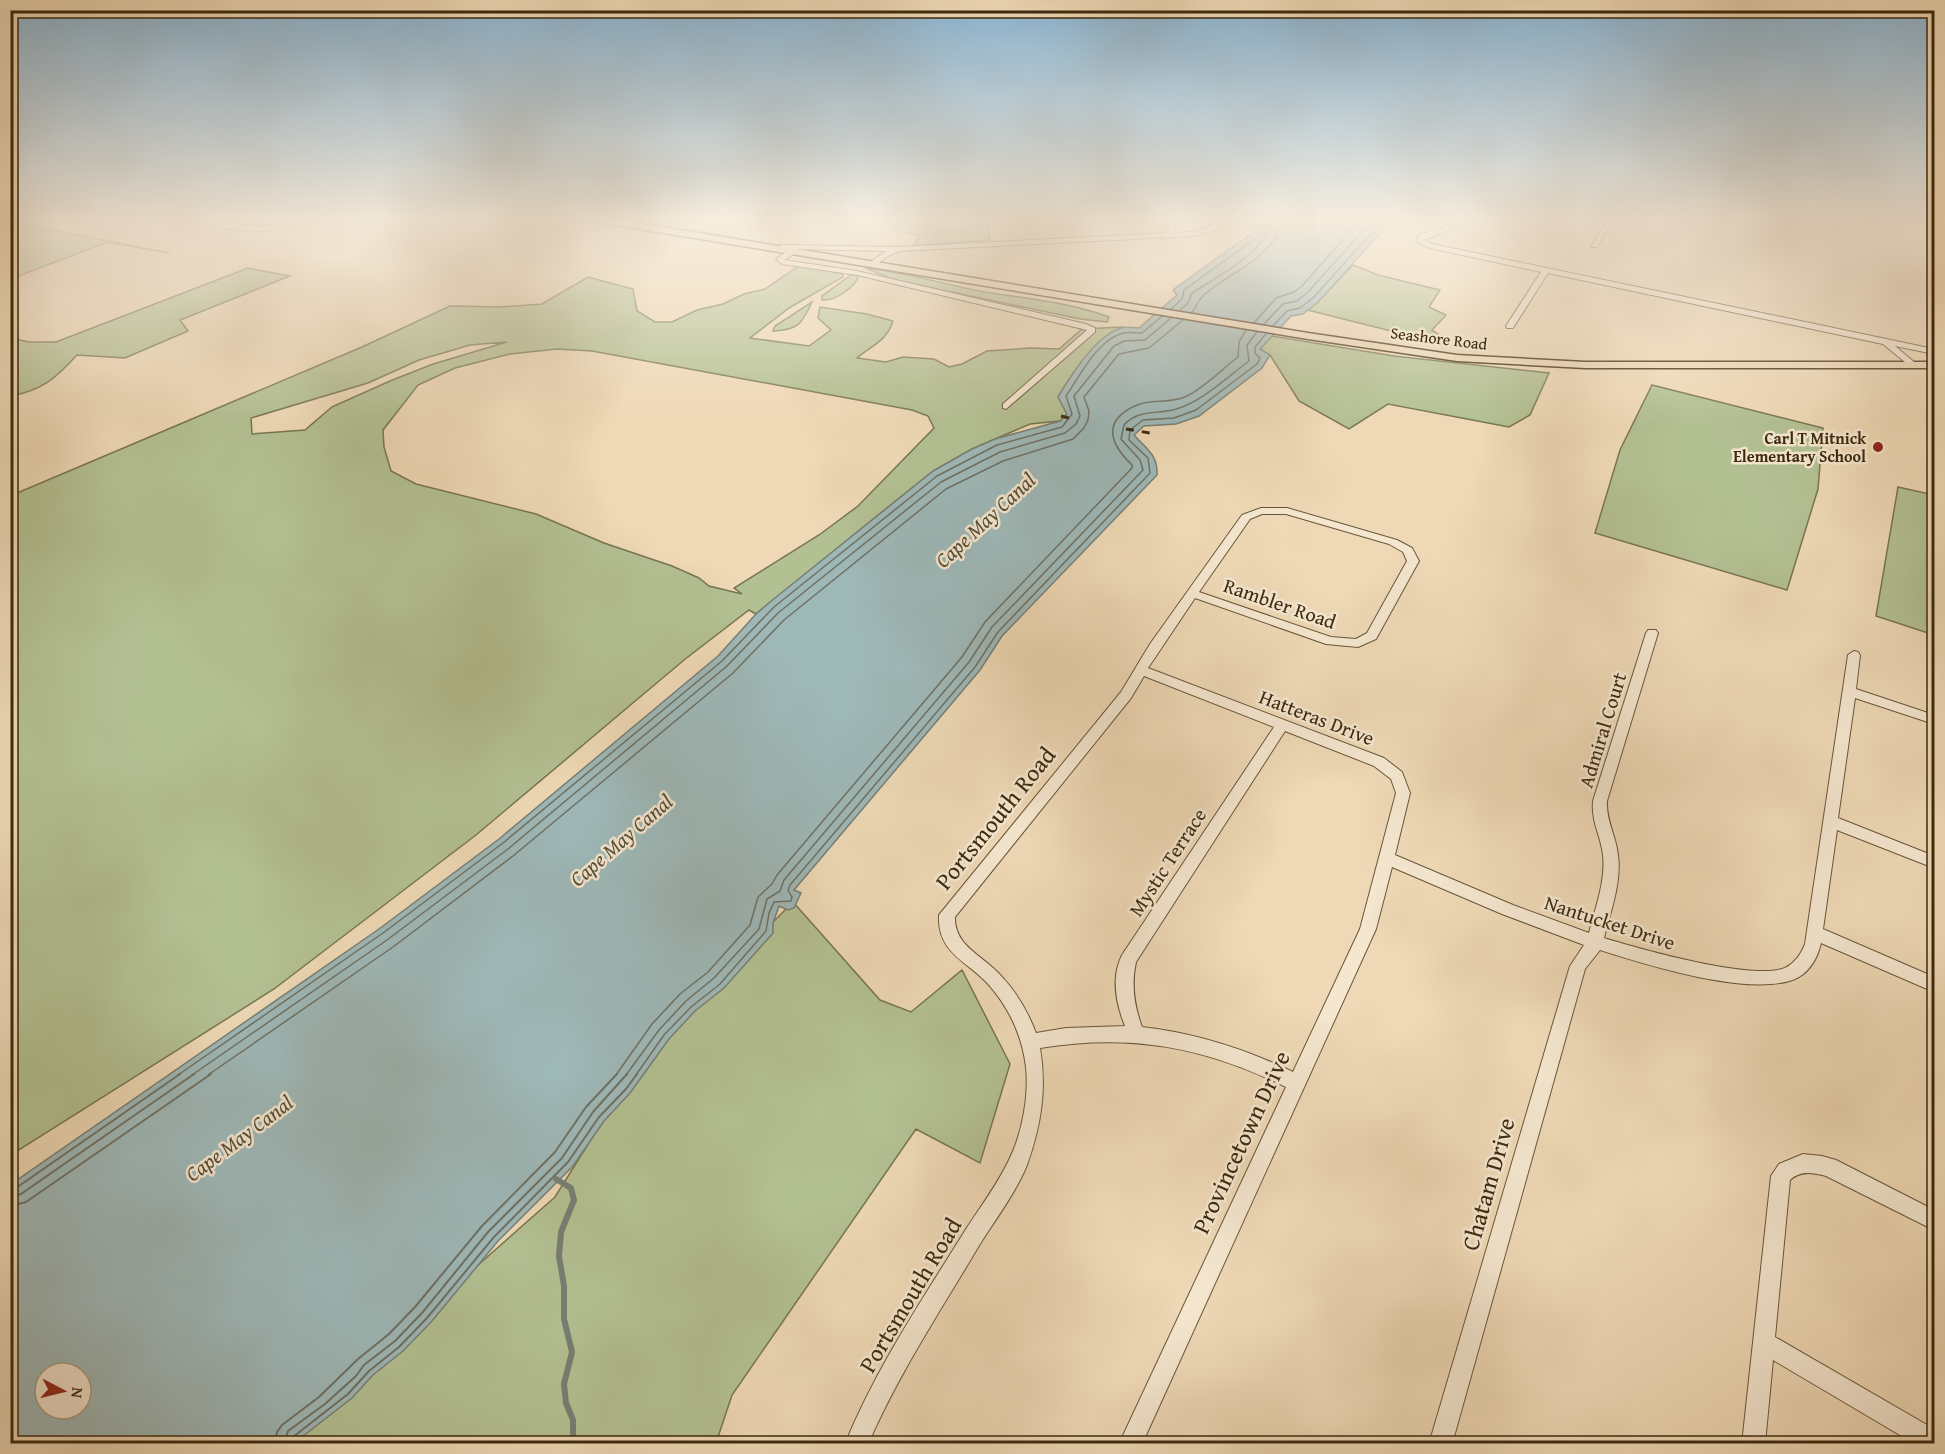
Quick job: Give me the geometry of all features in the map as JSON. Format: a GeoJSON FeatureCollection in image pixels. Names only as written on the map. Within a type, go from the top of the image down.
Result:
{"type":"FeatureCollection","features":[{"type":"Feature","properties":{"kind":"main road","name":"Seashore Road"},"geometry":{"type":"LineString","coordinates":[[1006,286],[1308,336],[1427,354],[1516,363],[1935,365]]}},
{"type":"Feature","properties":{"kind":"street"},"geometry":{"type":"LineString","coordinates":[[913,286],[1086,326],[1092,330],[1006,406]]}},
{"type":"Feature","properties":{"kind":"street"},"geometry":{"type":"LineString","coordinates":[[1510,326],[1536,286]]}},
{"type":"Feature","properties":{"kind":"street"},"geometry":{"type":"LineString","coordinates":[[1616,286],[1935,352]]}},
{"type":"Feature","properties":{"kind":"street"},"geometry":{"type":"LineString","coordinates":[[1885,342],[1911,364]]}},
{"type":"Feature","properties":{"kind":"street","name":"Portsmouth Road"},"geometry":{"type":"LineString","coordinates":[[856,1443],[881,1388],[1017,1165],[1029,1135],[1035,1107],[1036,1080],[1030,1042],[1021,1018],[1009,996],[994,979],[950,940],[945,925],[947,915],[1126,695],[1191,593],[1246,517],[1261,511],[1277,509]]}},
{"type":"Feature","properties":{"kind":"street","name":"Rambler Road"},"geometry":{"type":"LineString","coordinates":[[1191,593],[1335,643],[1358,643],[1372,636],[1412,566],[1412,556],[1408,550],[1393,542],[1277,509]]}},
{"type":"Feature","properties":{"kind":"street","name":"Admiral Court"},"geometry":{"type":"LineString","coordinates":[[1595,944],[1609,883],[1611,856],[1599,815],[1600,801],[1652,633]]}},
{"type":"Feature","properties":{"kind":"street","name":"Nantucket Drive"},"geometry":{"type":"LineString","coordinates":[[1387,858],[1595,944],[1668,965],[1750,978],[1771,978],[1788,974],[1801,966],[1809,957],[1815,933],[1854,655]]}},
{"type":"Feature","properties":{"kind":"street","name":"Hatteras Drive"},"geometry":{"type":"LineString","coordinates":[[1141,670],[1378,762],[1396,776],[1403,793],[1387,858]]}},
{"type":"Feature","properties":{"kind":"street"},"geometry":{"type":"LineString","coordinates":[[1849,691],[1935,720]]}},
{"type":"Feature","properties":{"kind":"street","name":"Mystic Terrace"},"geometry":{"type":"LineString","coordinates":[[1136,1032],[1127,1011],[1124,993],[1124,976],[1128,960],[1282,724]]}},
{"type":"Feature","properties":{"kind":"street"},"geometry":{"type":"LineString","coordinates":[[1830,821],[1935,862]]}},
{"type":"Feature","properties":{"kind":"street","name":"Provincetown Drive"},"geometry":{"type":"LineString","coordinates":[[1130,1443],[1368,929],[1387,858]]}},
{"type":"Feature","properties":{"kind":"street"},"geometry":{"type":"LineString","coordinates":[[1815,933],[1935,985]]}},
{"type":"Feature","properties":{"kind":"street","name":"Chatam Drive"},"geometry":{"type":"LineString","coordinates":[[1440,1443],[1578,966],[1595,944]]}},
{"type":"Feature","properties":{"kind":"street"},"geometry":{"type":"LineString","coordinates":[[1030,1042],[1092,1033],[1136,1032],[1189,1040],[1226,1051],[1297,1083]]}},
{"type":"Feature","properties":{"kind":"street"},"geometry":{"type":"LineString","coordinates":[[1753,1443],[1779,1183],[1788,1167],[1799,1163],[1813,1163],[1829,1167],[1935,1220]]}},
{"type":"Feature","properties":{"kind":"street"},"geometry":{"type":"LineString","coordinates":[[1763,1342],[1935,1442]]}},
{"type":"Feature","properties":{"kind":"green space"},"geometry":{"type":"Polygon","coordinates":[[[202,286],[265,286],[180,320],[188,331],[125,358],[77,355],[48,382],[32,390],[11,396],[11,338],[29,342],[56,342],[202,286]]]}},
{"type":"Feature","properties":{"kind":"green space"},"geometry":{"type":"Polygon","coordinates":[[[573,286],[621,286],[633,289],[637,311],[655,322],[672,322],[697,310],[723,304],[770,286],[828,286],[789,308],[750,338],[809,346],[831,330],[818,318],[820,307],[867,314],[893,321],[887,334],[857,358],[886,362],[903,357],[934,359],[949,367],[962,364],[987,351],[1059,349],[1082,329],[1123,327],[1094,348],[1071,376],[1058,397],[1067,414],[1060,421],[1030,424],[972,449],[933,471],[756,614],[749,610],[684,660],[476,835],[274,989],[11,1155],[10,496],[362,347],[450,306],[501,307],[542,304],[573,286]],[[507,342],[470,345],[419,360],[368,383],[251,418],[252,434],[305,430],[332,407],[433,364],[507,342]],[[557,349],[510,354],[455,368],[418,385],[383,430],[384,447],[391,471],[416,484],[536,514],[604,543],[672,566],[699,578],[709,586],[742,594],[734,588],[819,535],[858,506],[934,428],[928,416],[912,410],[592,351],[557,349]]]}},
{"type":"Feature","properties":{"kind":"green space"},"geometry":{"type":"Polygon","coordinates":[[[836,286],[852,286],[833,298],[822,300],[822,296],[836,286]]]}},
{"type":"Feature","properties":{"kind":"green space"},"geometry":{"type":"Polygon","coordinates":[[[923,286],[954,286],[1066,305],[1109,317],[1107,322],[1080,319],[923,286]]]}},
{"type":"Feature","properties":{"kind":"green space"},"geometry":{"type":"Polygon","coordinates":[[[1333,286],[1423,286],[1440,290],[1429,307],[1446,315],[1432,330],[1447,340],[1427,340],[1307,310],[1333,286]]]}},
{"type":"Feature","properties":{"kind":"green space"},"geometry":{"type":"Polygon","coordinates":[[[812,302],[802,321],[794,327],[773,331],[775,326],[812,302]]]}},
{"type":"Feature","properties":{"kind":"green space"},"geometry":{"type":"Polygon","coordinates":[[[1272,336],[1394,356],[1549,373],[1530,415],[1509,427],[1388,404],[1349,429],[1299,401],[1270,355],[1259,350],[1272,336]]]}},
{"type":"Feature","properties":{"kind":"green space"},"geometry":{"type":"Polygon","coordinates":[[[1652,385],[1823,428],[1818,489],[1787,590],[1595,533],[1620,450],[1652,385]]]}},
{"type":"Feature","properties":{"kind":"green space"},"geometry":{"type":"Polygon","coordinates":[[[1898,487],[1934,495],[1934,635],[1876,616],[1898,487]]]}},
{"type":"Feature","properties":{"kind":"green space"},"geometry":{"type":"Polygon","coordinates":[[[793,902],[880,1000],[911,1012],[962,970],[1010,1064],[980,1163],[916,1129],[732,1395],[716,1443],[276,1444],[555,1197],[651,1044],[793,902]]]}},
{"type":"Feature","properties":{"kind":"water","name":"Cape May Canal"},"geometry":{"type":"Polygon","coordinates":[[[1179,286],[1333,286],[1303,314],[1291,316],[1260,349],[1270,355],[1262,368],[1199,416],[1176,424],[1144,426],[1134,435],[1147,448],[1156,462],[1157,475],[1002,636],[980,670],[794,890],[801,893],[794,908],[788,910],[779,906],[773,923],[773,933],[724,988],[695,1011],[669,1039],[630,1093],[604,1121],[573,1166],[498,1241],[432,1321],[403,1351],[373,1375],[352,1398],[294,1443],[11,1443],[10,1185],[379,929],[499,839],[718,656],[770,602],[933,471],[995,439],[1060,421],[1067,414],[1058,397],[1077,367],[1094,347],[1102,339],[1121,328],[1139,328],[1177,295],[1173,290],[1179,286]]]}},
{"type":"Feature","properties":{"kind":"waterway"},"geometry":{"type":"LineString","coordinates":[[556,1179],[571,1188],[574,1200],[561,1232],[559,1256],[564,1286],[564,1319],[572,1352],[564,1384],[566,1403],[573,1420],[573,1444]]}},
{"type":"Feature","properties":{"kind":"railway"},"geometry":{"type":"LineString","coordinates":[[1061,416],[1073,419]]}},
{"type":"Feature","properties":{"kind":"railway"},"geometry":{"type":"LineString","coordinates":[[1126,429],[1150,433]]}},
{"type":"Feature","properties":{"kind":"place","name":"Carl T Mitnick Elementary School"},"geometry":{"type":"Point","coordinates":[1878,447]}}]}
